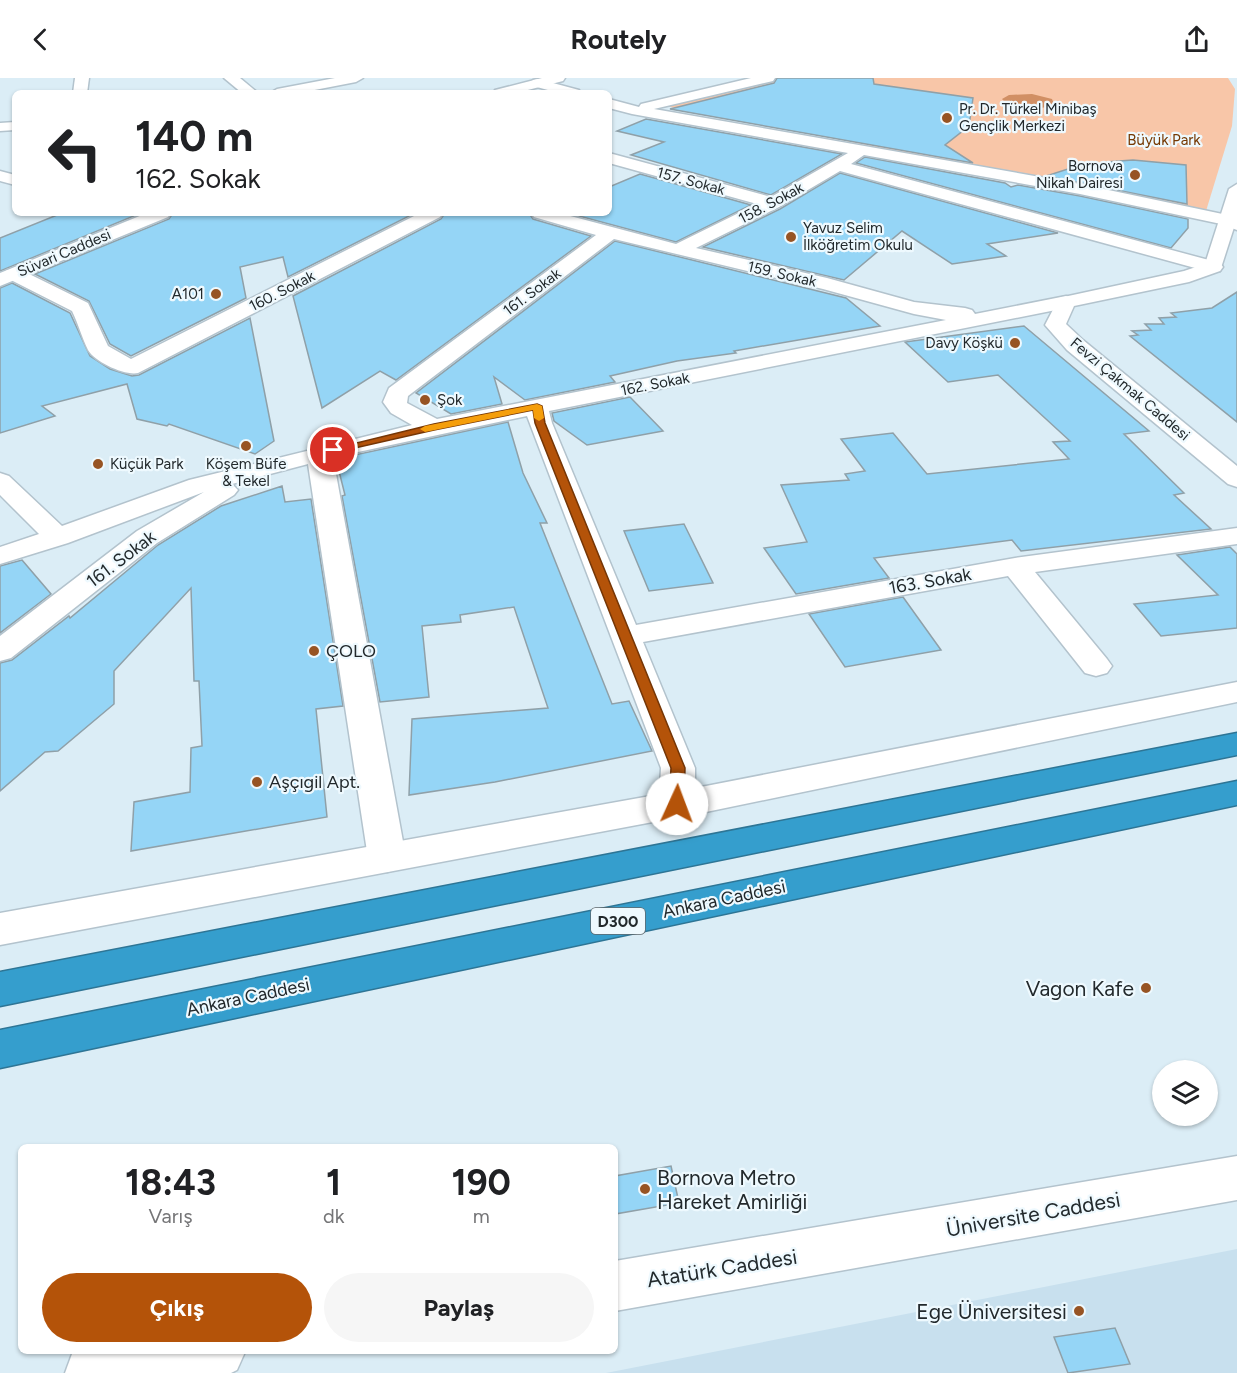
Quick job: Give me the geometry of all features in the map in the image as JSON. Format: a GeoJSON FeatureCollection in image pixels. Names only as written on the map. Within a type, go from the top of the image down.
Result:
{"type":"FeatureCollection","features":[{"type":"Feature","properties":{"kind":"highway"},"geometry":{"type":"LineString","coordinates":[[0,989],[1237,744]]}},
{"type":"Feature","properties":{"kind":"highway","name":"Ankara Caddesi"},"geometry":{"type":"LineString","coordinates":[[0,1048],[1237,794]]}},
{"type":"Feature","properties":{"kind":"street"},"geometry":{"type":"LineString","coordinates":[[231,78],[247,90]]}},
{"type":"Feature","properties":{"kind":"street"},"geometry":{"type":"LineString","coordinates":[[293,90],[356,78]]}},
{"type":"Feature","properties":{"kind":"street"},"geometry":{"type":"LineString","coordinates":[[510,90],[558,78]]}},
{"type":"Feature","properties":{"kind":"street"},"geometry":{"type":"LineString","coordinates":[[633,110],[768,78]]}},
{"type":"Feature","properties":{"kind":"street"},"geometry":{"type":"LineString","coordinates":[[538,82],[564,90]]}},
{"type":"Feature","properties":{"kind":"street"},"geometry":{"type":"LineString","coordinates":[[612,104],[633,110],[1080,189],[1232,222]]}},
{"type":"Feature","properties":{"kind":"street","name":"158. Sokak"},"geometry":{"type":"LineString","coordinates":[[678,250],[773,203],[862,151]]}},
{"type":"Feature","properties":{"kind":"street","name":"157. Sokak"},"geometry":{"type":"LineString","coordinates":[[612,159],[773,203]]}},
{"type":"Feature","properties":{"kind":"street"},"geometry":{"type":"LineString","coordinates":[[839,166],[1213,267]]}},
{"type":"Feature","properties":{"kind":"street"},"geometry":{"type":"LineString","coordinates":[[1066,302],[1189,276],[1213,267],[1232,222],[1237,189]]}},
{"type":"Feature","properties":{"kind":"street","name":"Süvari Caddesi"},"geometry":{"type":"LineString","coordinates":[[7,277],[154,216]]}},
{"type":"Feature","properties":{"kind":"street","name":"160. Sokak"},"geometry":{"type":"LineString","coordinates":[[7,277],[81,307],[99,350],[130,368],[428,216]]}},
{"type":"Feature","properties":{"kind":"street","name":"159. Sokak"},"geometry":{"type":"LineString","coordinates":[[550,216],[609,234],[873,295],[916,308],[951,314],[1026,310]]}},
{"type":"Feature","properties":{"kind":"street","name":"161. Sokak"},"geometry":{"type":"LineString","coordinates":[[434,427],[399,408],[395,402],[397,393],[609,234]]}},
{"type":"Feature","properties":{"kind":"street","name":"162. Sokak"},"geometry":{"type":"LineString","coordinates":[[0,556],[198,485],[313,455],[537,406],[1066,302]]}},
{"type":"Feature","properties":{"kind":"street","name":"Fevzi Çakmak Caddesi"},"geometry":{"type":"LineString","coordinates":[[1066,302],[1055,325],[1075,345],[1237,479]]}},
{"type":"Feature","properties":{"kind":"street"},"geometry":{"type":"LineString","coordinates":[[537,406],[540,423],[678,768],[677,804]]}},
{"type":"Feature","properties":{"kind":"street"},"geometry":{"type":"LineString","coordinates":[[313,455],[321,463],[387,858]]}},
{"type":"Feature","properties":{"kind":"street","name":"161. Sokak"},"geometry":{"type":"LineString","coordinates":[[0,651],[147,537],[241,480],[247,472]]}},
{"type":"Feature","properties":{"kind":"street"},"geometry":{"type":"LineString","coordinates":[[0,481],[58,537]]}},
{"type":"Feature","properties":{"kind":"street","name":"163. Sokak"},"geometry":{"type":"LineString","coordinates":[[625,636],[1015,566],[1237,536]]}},
{"type":"Feature","properties":{"kind":"street"},"geometry":{"type":"LineString","coordinates":[[1015,566],[1096,666]]}},
{"type":"Feature","properties":{"kind":"street"},"geometry":{"type":"LineString","coordinates":[[0,929],[677,804],[1237,692]]}},
{"type":"Feature","properties":{"kind":"street","name":"Üniversite Caddesi"},"geometry":{"type":"LineString","coordinates":[[830,1250],[1237,1178]]}},
{"type":"Feature","properties":{"kind":"street","name":"Atatürk Caddesi"},"geometry":{"type":"LineString","coordinates":[[618,1285],[830,1250]]}},
{"type":"Feature","properties":{"kind":"street"},"geometry":{"type":"LineString","coordinates":[[91,1373],[207,1354]]}},
{"type":"Feature","properties":{"kind":"shaded area"},"geometry":{"type":"Polygon","coordinates":[[[1032,94],[1052,99],[1054,104],[1027,109],[1013,106],[1002,99],[1009,95],[1032,94]]]}},
{"type":"Feature","properties":{"kind":"shaded area","name":"Ege Üniversitesi"},"geometry":{"type":"Polygon","coordinates":[[[1237,1249],[1237,1373],[606,1373],[1237,1249]]]}},
{"type":"Feature","properties":{"kind":"green space","name":"Büyük Park"},"geometry":{"type":"Polygon","coordinates":[[[776,78],[1228,78],[1235,89],[1232,126],[1206,211],[660,105],[776,78]]]}},
{"type":"Feature","properties":{"kind":"building"},"geometry":{"type":"Polygon","coordinates":[[[777,78],[873,78],[874,84],[973,98],[969,126],[945,145],[973,163],[670,109],[774,83],[777,78]]]}},
{"type":"Feature","properties":{"kind":"building"},"geometry":{"type":"Polygon","coordinates":[[[646,119],[842,154],[771,195],[631,155],[664,142],[617,131],[646,119]]]}},
{"type":"Feature","properties":{"kind":"building"},"geometry":{"type":"Polygon","coordinates":[[[865,157],[1005,183],[1011,187],[1018,185],[1080,196],[1188,219],[1188,228],[1171,248],[856,163],[865,157]]]}},
{"type":"Feature","properties":{"kind":"building","name":"Bornova Nikah Dairesi"},"geometry":{"type":"Polygon","coordinates":[[[1133,160],[1186,165],[1187,204],[1046,176],[1071,168],[1133,160]]]}},
{"type":"Feature","properties":{"kind":"building"},"geometry":{"type":"Polygon","coordinates":[[[840,173],[1058,233],[987,244],[1006,256],[952,264],[902,231],[844,280],[703,247],[780,209],[840,173]]]}},
{"type":"Feature","properties":{"kind":"building"},"geometry":{"type":"Polygon","coordinates":[[[640,174],[751,205],[676,242],[579,216],[612,216],[612,186],[640,174]]]}},
{"type":"Feature","properties":{"kind":"building"},"geometry":{"type":"Polygon","coordinates":[[[55,216],[134,216],[0,271],[0,238],[55,216]]]}},
{"type":"Feature","properties":{"kind":"building"},"geometry":{"type":"Polygon","coordinates":[[[171,216],[409,216],[288,277],[283,257],[240,267],[246,298],[131,356],[110,344],[89,301],[35,274],[169,219],[171,216]]]}},
{"type":"Feature","properties":{"kind":"building"},"geometry":{"type":"Polygon","coordinates":[[[443,216],[531,216],[533,219],[591,236],[396,380],[380,371],[322,408],[293,296],[443,216]]]}},
{"type":"Feature","properties":{"kind":"building"},"geometry":{"type":"Polygon","coordinates":[[[615,241],[846,298],[880,326],[734,351],[736,353],[677,361],[610,376],[615,382],[525,400],[494,377],[502,404],[451,414],[416,393],[615,241]]]}},
{"type":"Feature","properties":{"kind":"building"},"geometry":{"type":"Polygon","coordinates":[[[12,283],[70,313],[90,356],[110,369],[132,376],[139,375],[250,318],[274,441],[255,454],[169,424],[167,426],[137,419],[127,384],[42,406],[55,416],[0,433],[0,288],[12,283]]]}},
{"type":"Feature","properties":{"kind":"building"},"geometry":{"type":"Polygon","coordinates":[[[1237,292],[1237,422],[1130,336],[1138,335],[1132,331],[1151,330],[1145,324],[1164,324],[1159,318],[1176,317],[1171,313],[1212,308],[1237,292]]]}},
{"type":"Feature","properties":{"kind":"building"},"geometry":{"type":"Polygon","coordinates":[[[1024,326],[1149,431],[1124,434],[1184,493],[1174,495],[1211,529],[1021,551],[1012,540],[874,558],[889,578],[796,594],[764,548],[807,542],[781,485],[849,480],[845,474],[865,471],[841,439],[893,433],[927,474],[1069,459],[1053,442],[1070,441],[998,375],[948,382],[905,342],[1024,326]]]}},
{"type":"Feature","properties":{"kind":"building"},"geometry":{"type":"Polygon","coordinates":[[[630,397],[663,431],[587,445],[554,421],[552,413],[630,397]]]}},
{"type":"Feature","properties":{"kind":"building"},"geometry":{"type":"Polygon","coordinates":[[[508,422],[523,473],[547,523],[540,523],[612,704],[629,701],[652,751],[495,782],[409,795],[412,719],[548,708],[514,607],[460,615],[461,622],[422,626],[429,697],[380,702],[342,496],[345,495],[336,459],[508,422]]]}},
{"type":"Feature","properties":{"kind":"building"},"geometry":{"type":"Polygon","coordinates":[[[282,486],[285,502],[311,499],[343,706],[316,709],[327,817],[131,851],[134,802],[190,792],[191,748],[202,746],[199,681],[194,681],[191,588],[114,671],[114,704],[58,751],[45,752],[0,791],[0,663],[12,660],[69,616],[70,618],[158,545],[221,506],[282,486]]]}},
{"type":"Feature","properties":{"kind":"building"},"geometry":{"type":"Polygon","coordinates":[[[684,524],[713,583],[649,591],[624,531],[684,524]]]}},
{"type":"Feature","properties":{"kind":"building"},"geometry":{"type":"Polygon","coordinates":[[[1230,547],[1237,554],[1237,628],[1161,636],[1134,604],[1218,595],[1177,555],[1230,547]]]}},
{"type":"Feature","properties":{"kind":"building"},"geometry":{"type":"Polygon","coordinates":[[[22,560],[51,594],[0,633],[0,566],[22,560]]]}},
{"type":"Feature","properties":{"kind":"building"},"geometry":{"type":"Polygon","coordinates":[[[903,597],[941,650],[845,667],[809,614],[903,597]]]}},
{"type":"Feature","properties":{"kind":"building","name":"Bornova Metro Hareket Amirliği"},"geometry":{"type":"Polygon","coordinates":[[[671,1166],[679,1203],[618,1213],[618,1175],[671,1166]]]}},
{"type":"Feature","properties":{"kind":"building"},"geometry":{"type":"Polygon","coordinates":[[[1115,1328],[1130,1364],[1068,1373],[1054,1337],[1115,1328]]]}},
{"type":"Feature","properties":{"kind":"slow traffic"},"geometry":{"type":"LineString","coordinates":[[425,429],[537,406],[539,418]]}},
{"type":"Feature","properties":{"kind":"place","name":"Pr. Dr. Türkel Minibaş Gençlik Merkezi"},"geometry":{"type":"Point","coordinates":[947,118]}},
{"type":"Feature","properties":{"kind":"place","name":"Bornova Nikah Dairesi"},"geometry":{"type":"Point","coordinates":[1135,175]}},
{"type":"Feature","properties":{"kind":"place","name":"Yavuz Selim İlköğretim Okulu"},"geometry":{"type":"Point","coordinates":[791,237]}},
{"type":"Feature","properties":{"kind":"place","name":"A101"},"geometry":{"type":"Point","coordinates":[216,294]}},
{"type":"Feature","properties":{"kind":"place","name":"Davy Köşkü"},"geometry":{"type":"Point","coordinates":[1015,343]}},
{"type":"Feature","properties":{"kind":"place","name":"Şok"},"geometry":{"type":"Point","coordinates":[425,400]}},
{"type":"Feature","properties":{"kind":"place","name":"Köşem Büfe & Tekel"},"geometry":{"type":"Point","coordinates":[246,446]}},
{"type":"Feature","properties":{"kind":"place","name":"Küçük Park"},"geometry":{"type":"Point","coordinates":[98,464]}},
{"type":"Feature","properties":{"kind":"place","name":"ÇOLO"},"geometry":{"type":"Point","coordinates":[314,651]}},
{"type":"Feature","properties":{"kind":"place","name":"Aşçıgil Apt."},"geometry":{"type":"Point","coordinates":[257,782]}},
{"type":"Feature","properties":{"kind":"place","name":"Vagon Kafe"},"geometry":{"type":"Point","coordinates":[1146,988]}},
{"type":"Feature","properties":{"kind":"place","name":"Bornova Metro Hareket Amirliği"},"geometry":{"type":"Point","coordinates":[645,1189]}},
{"type":"Feature","properties":{"kind":"place","name":"Ege Üniversitesi"},"geometry":{"type":"Point","coordinates":[1079,1311]}},
{"type":"Feature","properties":{"kind":"route"},"geometry":{"type":"LineString","coordinates":[[333,450],[537,406],[540,423],[678,768],[677,804]]}}]}
